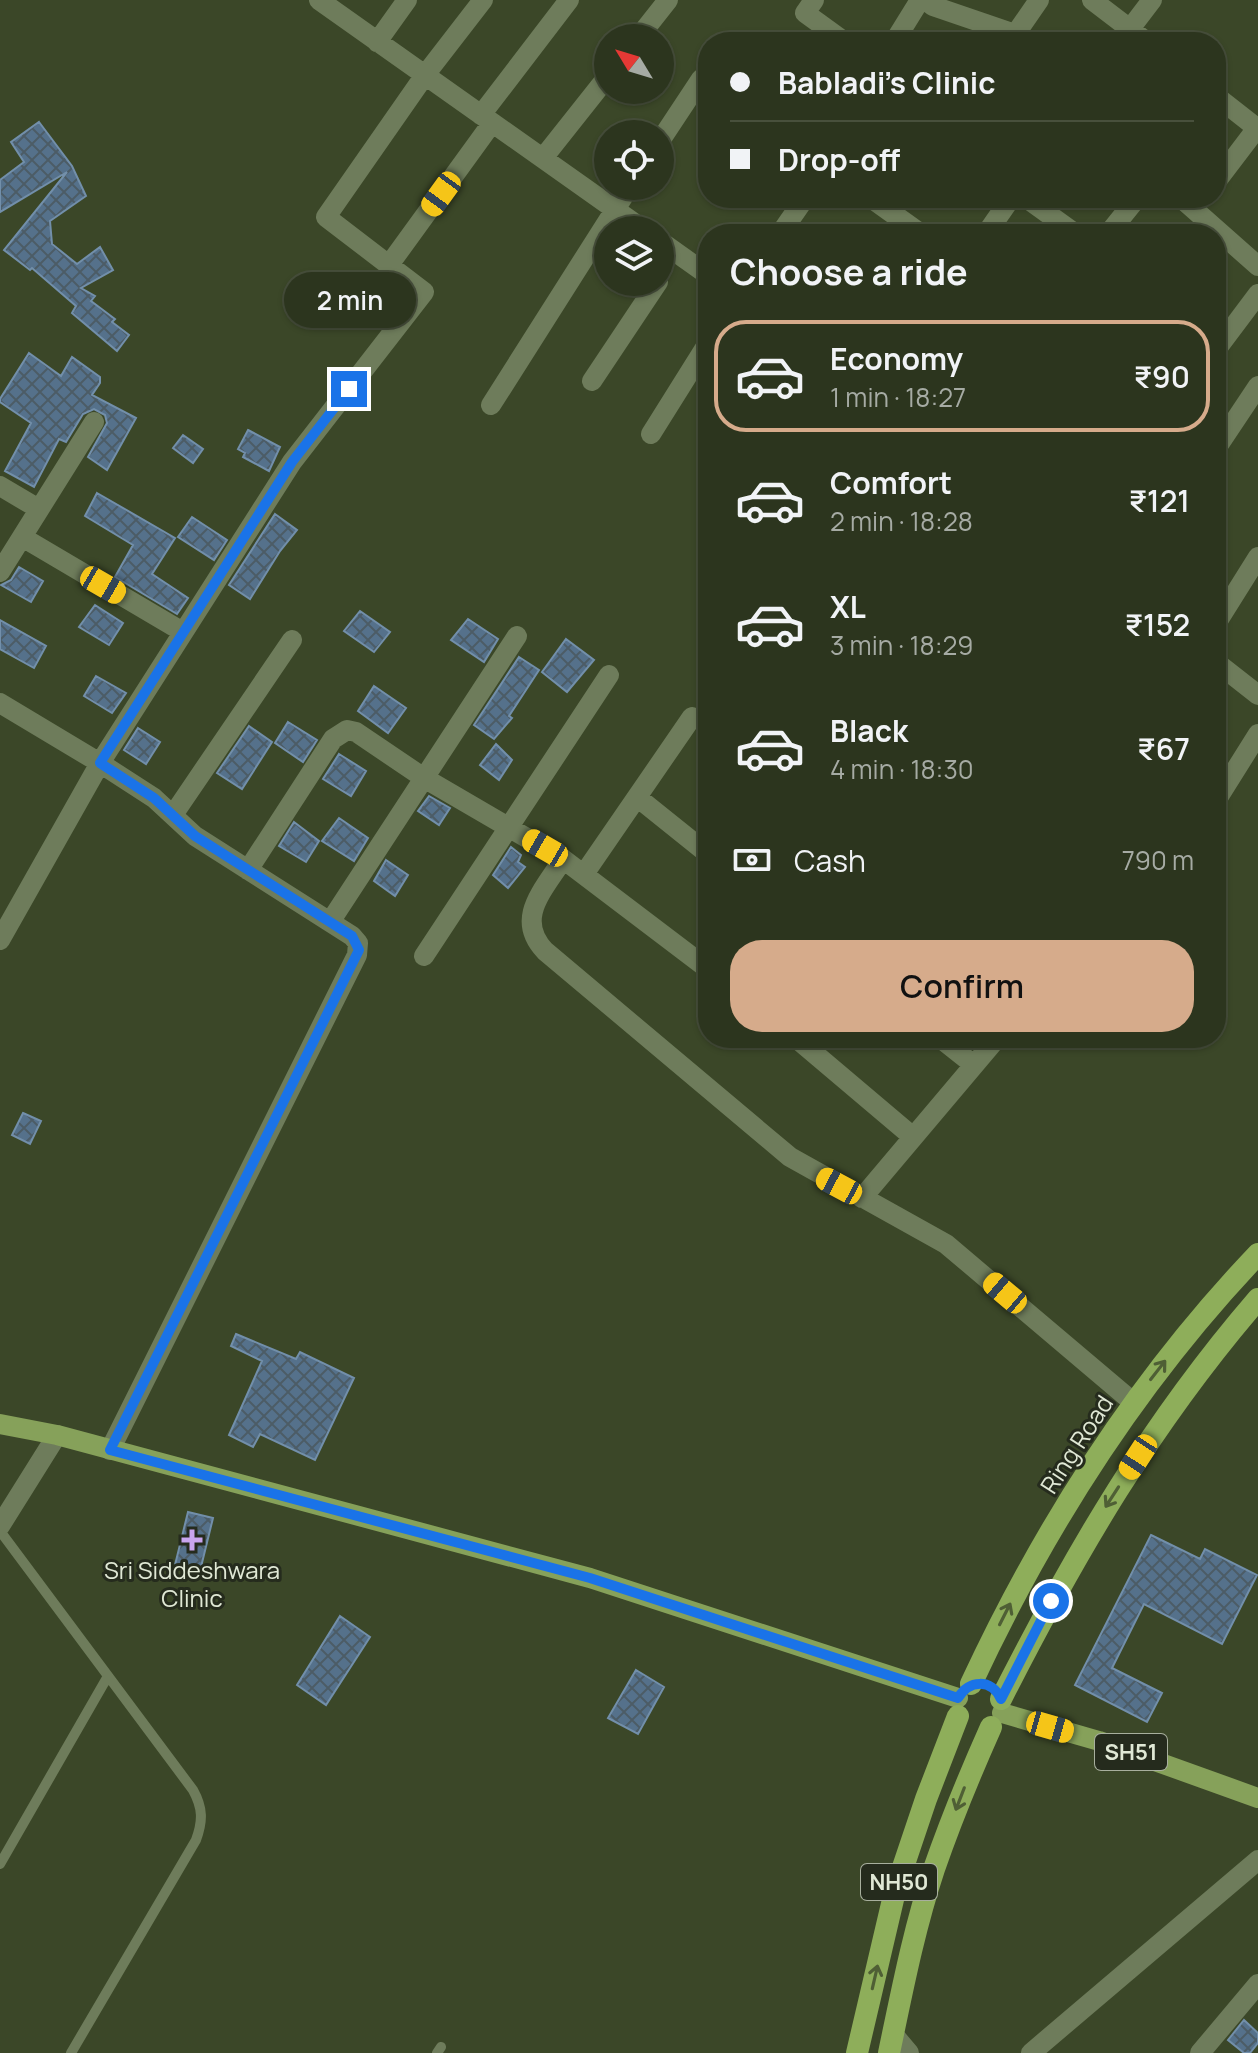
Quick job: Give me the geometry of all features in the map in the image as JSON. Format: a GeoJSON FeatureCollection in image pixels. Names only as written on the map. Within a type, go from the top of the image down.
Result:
{"type":"FeatureCollection","features":[{"type":"Feature","properties":{"kind":"highway","name":"Ring Road"},"geometry":{"type":"LineString","coordinates":[[857,2053],[895,1891],[962,1699],[1032,1561],[1095,1459],[1156,1371],[1225,1288],[1258,1254]]}},
{"type":"Feature","properties":{"kind":"highway","name":"NH50"},"geometry":{"type":"LineString","coordinates":[[891,2044],[904,1978],[933,1871],[962,1792],[1051,1601],[1092,1528],[1178,1400],[1216,1348],[1258,1299]]}},
{"type":"Feature","properties":{"kind":"highway"},"geometry":{"type":"LineString","coordinates":[[978,1683],[992,1687],[998,1713],[975,1730],[968,1727],[962,1699],[978,1683]]}},
{"type":"Feature","properties":{"kind":"main road"},"geometry":{"type":"LineString","coordinates":[[0,1424],[57,1435],[590,1578],[962,1699]]}},
{"type":"Feature","properties":{"kind":"main road","name":"SH51"},"geometry":{"type":"LineString","coordinates":[[998,1713],[1099,1741],[1258,1798]]}},
{"type":"Feature","properties":{"kind":"street"},"geometry":{"type":"LineString","coordinates":[[319,0],[624,216]]}},
{"type":"Feature","properties":{"kind":"street"},"geometry":{"type":"LineString","coordinates":[[377,42],[407,0]]}},
{"type":"Feature","properties":{"kind":"street"},"geometry":{"type":"LineString","coordinates":[[0,940],[100,763],[292,462],[424,292],[326,217],[425,75],[483,0]]}},
{"type":"Feature","properties":{"kind":"street"},"geometry":{"type":"LineString","coordinates":[[389,265],[569,0]]}},
{"type":"Feature","properties":{"kind":"street"},"geometry":{"type":"LineString","coordinates":[[649,24],[668,0]]}},
{"type":"Feature","properties":{"kind":"street"},"geometry":{"type":"LineString","coordinates":[[814,0],[805,13],[831,32]]}},
{"type":"Feature","properties":{"kind":"street"},"geometry":{"type":"LineString","coordinates":[[901,32],[922,0],[998,32]]}},
{"type":"Feature","properties":{"kind":"street"},"geometry":{"type":"LineString","coordinates":[[1017,32],[1039,0]]}},
{"type":"Feature","properties":{"kind":"street"},"geometry":{"type":"LineString","coordinates":[[1092,0],[1121,32]]}},
{"type":"Feature","properties":{"kind":"street"},"geometry":{"type":"LineString","coordinates":[[1126,32],[1152,0]]}},
{"type":"Feature","properties":{"kind":"street"},"geometry":{"type":"LineString","coordinates":[[674,120],[698,84]]}},
{"type":"Feature","properties":{"kind":"street"},"geometry":{"type":"LineString","coordinates":[[543,158],[594,94]]}},
{"type":"Feature","properties":{"kind":"street"},"geometry":{"type":"LineString","coordinates":[[1226,104],[1257,129],[1226,169]]}},
{"type":"Feature","properties":{"kind":"street"},"geometry":{"type":"LineString","coordinates":[[491,405],[620,200]]}},
{"type":"Feature","properties":{"kind":"street"},"geometry":{"type":"LineString","coordinates":[[885,208],[907,224]]}},
{"type":"Feature","properties":{"kind":"street"},"geometry":{"type":"LineString","coordinates":[[1040,208],[1062,224]]}},
{"type":"Feature","properties":{"kind":"street"},"geometry":{"type":"LineString","coordinates":[[1116,224],[1129,208]]}},
{"type":"Feature","properties":{"kind":"street"},"geometry":{"type":"LineString","coordinates":[[1199,208],[1215,224]]}},
{"type":"Feature","properties":{"kind":"street"},"geometry":{"type":"LineString","coordinates":[[1226,234],[1258,266]]}},
{"type":"Feature","properties":{"kind":"street"},"geometry":{"type":"LineString","coordinates":[[674,251],[698,268]]}},
{"type":"Feature","properties":{"kind":"street"},"geometry":{"type":"LineString","coordinates":[[1226,334],[1258,294]]}},
{"type":"Feature","properties":{"kind":"street"},"geometry":{"type":"LineString","coordinates":[[592,381],[648,296]]}},
{"type":"Feature","properties":{"kind":"street"},"geometry":{"type":"LineString","coordinates":[[651,434],[698,359]]}},
{"type":"Feature","properties":{"kind":"street"},"geometry":{"type":"LineString","coordinates":[[1226,434],[1258,386]]}},
{"type":"Feature","properties":{"kind":"street"},"geometry":{"type":"LineString","coordinates":[[0,572],[94,422]]}},
{"type":"Feature","properties":{"kind":"street"},"geometry":{"type":"LineString","coordinates":[[0,486],[39,509]]}},
{"type":"Feature","properties":{"kind":"street"},"geometry":{"type":"LineString","coordinates":[[22,537],[183,632]]}},
{"type":"Feature","properties":{"kind":"street"},"geometry":{"type":"LineString","coordinates":[[1226,608],[1258,557]]}},
{"type":"Feature","properties":{"kind":"street"},"geometry":{"type":"LineString","coordinates":[[330,922],[517,636]]}},
{"type":"Feature","properties":{"kind":"street"},"geometry":{"type":"LineString","coordinates":[[173,815],[292,640]]}},
{"type":"Feature","properties":{"kind":"street"},"geometry":{"type":"LineString","coordinates":[[1226,670],[1258,695]]}},
{"type":"Feature","properties":{"kind":"street"},"geometry":{"type":"LineString","coordinates":[[424,956],[609,675]]}},
{"type":"Feature","properties":{"kind":"street"},"geometry":{"type":"LineString","coordinates":[[0,703],[154,798],[195,836],[352,936],[358,943],[357,955],[110,1450]]}},
{"type":"Feature","properties":{"kind":"street"},"geometry":{"type":"LineString","coordinates":[[584,874],[692,717]]}},
{"type":"Feature","properties":{"kind":"street"},"geometry":{"type":"LineString","coordinates":[[248,870],[339,734],[347,730],[356,732],[424,778],[563,859],[698,961]]}},
{"type":"Feature","properties":{"kind":"street"},"geometry":{"type":"LineString","coordinates":[[1226,785],[1258,734]]}},
{"type":"Feature","properties":{"kind":"street"},"geometry":{"type":"LineString","coordinates":[[637,797],[698,846]]}},
{"type":"Feature","properties":{"kind":"street"},"geometry":{"type":"LineString","coordinates":[[563,859],[532,909],[530,927],[533,939],[790,1157],[932,1235],[962,1256],[1134,1403]]}},
{"type":"Feature","properties":{"kind":"street"},"geometry":{"type":"LineString","coordinates":[[808,1048],[913,1137]]}},
{"type":"Feature","properties":{"kind":"street"},"geometry":{"type":"LineString","coordinates":[[953,1048],[974,1065]]}},
{"type":"Feature","properties":{"kind":"street"},"geometry":{"type":"LineString","coordinates":[[862,1198],[988,1048]]}},
{"type":"Feature","properties":{"kind":"street"},"geometry":{"type":"LineString","coordinates":[[0,1528],[57,1435]]}},
{"type":"Feature","properties":{"kind":"street"},"geometry":{"type":"LineString","coordinates":[[1031,2053],[1258,1860]]}},
{"type":"Feature","properties":{"kind":"street"},"geometry":{"type":"LineString","coordinates":[[1200,2053],[1258,1984]]}},
{"type":"Feature","properties":{"kind":"street"},"geometry":{"type":"LineString","coordinates":[[891,2044],[909,2053]]}},
{"type":"Feature","properties":{"kind":"lane"},"geometry":{"type":"LineString","coordinates":[[0,1528],[193,1790],[202,1811],[196,1840],[71,2053]]}},
{"type":"Feature","properties":{"kind":"lane"},"geometry":{"type":"LineString","coordinates":[[0,1864],[108,1676]]}},
{"type":"Feature","properties":{"kind":"building"},"geometry":{"type":"Polygon","coordinates":[[[39,122],[72,166],[86,196],[50,221],[52,244],[77,264],[100,247],[113,270],[81,288],[95,296],[91,301],[115,319],[112,322],[129,335],[117,351],[72,313],[76,306],[32,268],[30,270],[4,250],[67,172],[0,212],[0,180],[24,162],[11,142],[39,122]]]}},
{"type":"Feature","properties":{"kind":"building"},"geometry":{"type":"Polygon","coordinates":[[[29,353],[61,376],[72,357],[100,377],[100,383],[92,395],[136,418],[107,470],[88,457],[107,423],[105,415],[94,409],[83,414],[66,442],[59,439],[34,487],[5,471],[31,423],[0,399],[29,353]]]}},
{"type":"Feature","properties":{"kind":"building"},"geometry":{"type":"Polygon","coordinates":[[[248,430],[280,447],[269,471],[243,457],[245,453],[238,449],[248,430]]]}},
{"type":"Feature","properties":{"kind":"building"},"geometry":{"type":"Polygon","coordinates":[[[183,435],[203,449],[193,463],[173,448],[183,435]]]}},
{"type":"Feature","properties":{"kind":"building"},"geometry":{"type":"Polygon","coordinates":[[[97,493],[175,538],[152,574],[188,598],[177,614],[115,577],[133,545],[85,516],[97,493]]]}},
{"type":"Feature","properties":{"kind":"building"},"geometry":{"type":"Polygon","coordinates":[[[275,514],[297,530],[250,599],[229,585],[275,514]]]}},
{"type":"Feature","properties":{"kind":"building"},"geometry":{"type":"Polygon","coordinates":[[[192,517],[227,540],[214,560],[178,537],[192,517]]]}},
{"type":"Feature","properties":{"kind":"building"},"geometry":{"type":"Polygon","coordinates":[[[19,567],[43,581],[31,602],[1,585],[11,580],[19,567]]]}},
{"type":"Feature","properties":{"kind":"building"},"geometry":{"type":"Polygon","coordinates":[[[95,605],[123,623],[109,645],[79,627],[95,605]]]}},
{"type":"Feature","properties":{"kind":"building"},"geometry":{"type":"Polygon","coordinates":[[[360,611],[390,632],[374,652],[344,631],[360,611]]]}},
{"type":"Feature","properties":{"kind":"building"},"geometry":{"type":"Polygon","coordinates":[[[468,619],[498,639],[484,662],[451,640],[468,619]]]}},
{"type":"Feature","properties":{"kind":"building"},"geometry":{"type":"Polygon","coordinates":[[[0,620],[46,646],[34,668],[0,649],[0,620]]]}},
{"type":"Feature","properties":{"kind":"building"},"geometry":{"type":"Polygon","coordinates":[[[566,639],[594,660],[567,692],[542,672],[566,639]]]}},
{"type":"Feature","properties":{"kind":"building"},"geometry":{"type":"Polygon","coordinates":[[[519,657],[539,670],[509,716],[512,718],[494,739],[474,725],[519,657]]]}},
{"type":"Feature","properties":{"kind":"building"},"geometry":{"type":"Polygon","coordinates":[[[96,676],[126,693],[112,713],[84,696],[96,676]]]}},
{"type":"Feature","properties":{"kind":"building"},"geometry":{"type":"Polygon","coordinates":[[[374,686],[406,708],[388,733],[358,711],[374,686]]]}},
{"type":"Feature","properties":{"kind":"building"},"geometry":{"type":"Polygon","coordinates":[[[288,722],[317,740],[303,762],[275,743],[288,722]]]}},
{"type":"Feature","properties":{"kind":"building"},"geometry":{"type":"Polygon","coordinates":[[[249,726],[272,742],[242,789],[217,773],[249,726]]]}},
{"type":"Feature","properties":{"kind":"building"},"geometry":{"type":"Polygon","coordinates":[[[138,728],[160,742],[146,764],[124,750],[138,728]]]}},
{"type":"Feature","properties":{"kind":"building"},"geometry":{"type":"Polygon","coordinates":[[[496,744],[512,760],[499,780],[480,765],[496,744]]]}},
{"type":"Feature","properties":{"kind":"building"},"geometry":{"type":"Polygon","coordinates":[[[339,754],[366,771],[351,796],[323,779],[339,754]]]}},
{"type":"Feature","properties":{"kind":"building"},"geometry":{"type":"Polygon","coordinates":[[[429,796],[450,808],[439,825],[418,811],[429,796]]]}},
{"type":"Feature","properties":{"kind":"building"},"geometry":{"type":"Polygon","coordinates":[[[339,818],[368,838],[354,861],[322,841],[339,818]]]}},
{"type":"Feature","properties":{"kind":"building"},"geometry":{"type":"Polygon","coordinates":[[[294,822],[319,841],[306,862],[279,846],[294,822]]]}},
{"type":"Feature","properties":{"kind":"building"},"geometry":{"type":"Polygon","coordinates":[[[511,847],[521,855],[518,862],[525,867],[508,888],[493,875],[511,847]]]}},
{"type":"Feature","properties":{"kind":"building"},"geometry":{"type":"Polygon","coordinates":[[[386,860],[408,875],[395,896],[374,881],[386,860]]]}},
{"type":"Feature","properties":{"kind":"building"},"geometry":{"type":"Polygon","coordinates":[[[23,1113],[41,1121],[30,1144],[12,1135],[23,1113]]]}},
{"type":"Feature","properties":{"kind":"building"},"geometry":{"type":"Polygon","coordinates":[[[236,1334],[296,1359],[300,1352],[354,1378],[315,1460],[260,1434],[253,1447],[229,1435],[262,1361],[231,1346],[236,1334]]]}},
{"type":"Feature","properties":{"kind":"building"},"geometry":{"type":"Polygon","coordinates":[[[188,1512],[213,1518],[200,1571],[175,1565],[188,1512]]]}},
{"type":"Feature","properties":{"kind":"building"},"geometry":{"type":"Polygon","coordinates":[[[1151,1535],[1200,1559],[1205,1549],[1257,1575],[1222,1644],[1144,1604],[1112,1668],[1162,1693],[1147,1722],[1075,1685],[1151,1535]]]}},
{"type":"Feature","properties":{"kind":"building"},"geometry":{"type":"Polygon","coordinates":[[[340,1616],[370,1637],[326,1705],[297,1685],[340,1616]]]}},
{"type":"Feature","properties":{"kind":"building"},"geometry":{"type":"Polygon","coordinates":[[[636,1670],[664,1687],[638,1734],[608,1718],[636,1670]]]}},
{"type":"Feature","properties":{"kind":"building"},"geometry":{"type":"Polygon","coordinates":[[[1244,2020],[1258,2033],[1258,2043],[1250,2053],[1244,2053],[1228,2040],[1244,2020]]]}},
{"type":"Feature","properties":{"kind":"place","name":"Sri Siddeshwara Clinic"},"geometry":{"type":"Point","coordinates":[192,1540]}},
{"type":"Feature","properties":{"kind":"route"},"geometry":{"type":"LineString","coordinates":[[349,389],[292,462],[100,763],[154,798],[195,836],[352,936],[359,950],[110,1450],[590,1578],[958,1698],[971,1684],[978,1683],[992,1687],[1001,1699],[1051,1601]]}}]}
